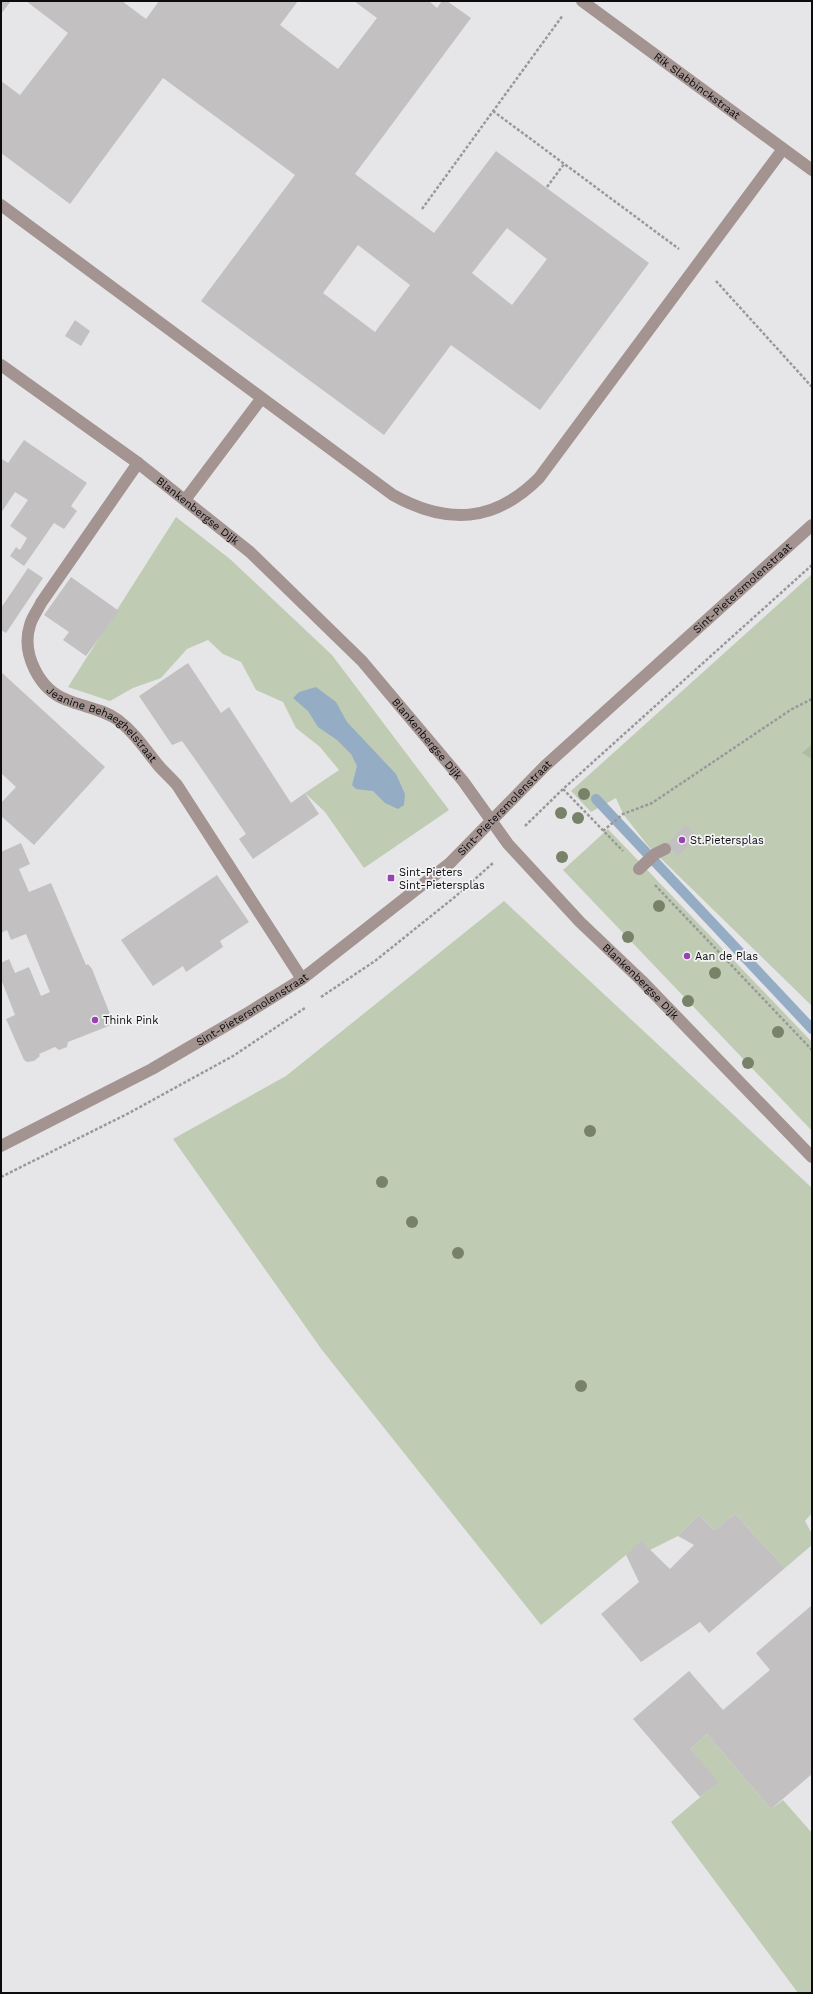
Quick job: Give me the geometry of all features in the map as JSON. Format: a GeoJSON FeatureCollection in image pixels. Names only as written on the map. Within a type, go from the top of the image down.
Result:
{"type":"FeatureCollection","features":[{"type":"Feature","properties":{"kind":"street","name":"Rik Slabbinckstraat"},"geometry":{"type":"LineString","coordinates":[[582,1],[812,170]]}},
{"type":"Feature","properties":{"kind":"street"},"geometry":{"type":"LineString","coordinates":[[1,205],[393,495],[412,506],[433,513],[455,515],[477,514],[494,509],[521,494],[539,478],[783,149]]}},
{"type":"Feature","properties":{"kind":"street","name":"Blankenbergse Dijk"},"geometry":{"type":"LineString","coordinates":[[1,365],[138,463],[250,552],[362,661],[463,781],[508,844],[580,922],[642,981],[812,1157]]}},
{"type":"Feature","properties":{"kind":"street"},"geometry":{"type":"LineString","coordinates":[[185,500],[261,398]]}},
{"type":"Feature","properties":{"kind":"street","name":"Jeanine Behaeghelstraat"},"geometry":{"type":"LineString","coordinates":[[138,463],[41,603],[30,625],[28,641],[30,657],[38,676],[49,689],[66,700],[98,710],[117,719],[134,734],[159,767],[177,785],[302,978]]}},
{"type":"Feature","properties":{"kind":"street","name":"Sint-Pietersmolenstraat"},"geometry":{"type":"LineString","coordinates":[[1,1146],[152,1069],[246,1014],[302,978],[450,863],[545,766],[812,525]]}},
{"type":"Feature","properties":{"kind":"street"},"geometry":{"type":"LineString","coordinates":[[641,868],[660,851]]}},
{"type":"Feature","properties":{"kind":"path"},"geometry":{"type":"LineString","coordinates":[[422,209],[564,13]]}},
{"type":"Feature","properties":{"kind":"path"},"geometry":{"type":"LineString","coordinates":[[493,111],[699,263],[812,387]]}},
{"type":"Feature","properties":{"kind":"path"},"geometry":{"type":"LineString","coordinates":[[547,187],[564,164]]}},
{"type":"Feature","properties":{"kind":"path"},"geometry":{"type":"LineString","coordinates":[[508,844],[563,789],[812,566]]}},
{"type":"Feature","properties":{"kind":"path"},"geometry":{"type":"LineString","coordinates":[[603,831],[620,816],[652,802],[792,709],[812,699]]}},
{"type":"Feature","properties":{"kind":"path"},"geometry":{"type":"LineString","coordinates":[[563,789],[641,868],[812,1050]]}},
{"type":"Feature","properties":{"kind":"green space"},"geometry":{"type":"Polygon","coordinates":[[[176,517],[230,559],[332,655],[449,810],[364,868],[325,812],[305,793],[339,770],[320,747],[296,728],[283,702],[256,690],[241,662],[223,654],[208,640],[187,649],[161,678],[133,688],[110,701],[68,687],[176,517]]]}},
{"type":"Feature","properties":{"kind":"green space"},"geometry":{"type":"Polygon","coordinates":[[[812,574],[812,1006],[649,847],[623,814],[616,798],[591,812],[571,791],[812,574]]]}},
{"type":"Feature","properties":{"kind":"green space"},"geometry":{"type":"Polygon","coordinates":[[[812,744],[812,759],[802,753],[812,744]]]}},
{"type":"Feature","properties":{"kind":"green space","name":"Aan de Plas"},"geometry":{"type":"Polygon","coordinates":[[[608,829],[812,1042],[812,1131],[563,870],[608,829]]]}},
{"type":"Feature","properties":{"kind":"green space"},"geometry":{"type":"Polygon","coordinates":[[[504,901],[812,1188],[812,1513],[805,1521],[812,1534],[812,1545],[785,1568],[735,1514],[714,1530],[699,1515],[678,1536],[650,1550],[626,1555],[541,1625],[322,1350],[173,1139],[286,1076],[504,901]]]}},
{"type":"Feature","properties":{"kind":"green space"},"geometry":{"type":"Polygon","coordinates":[[[707,1734],[771,1809],[783,1800],[812,1833],[812,1993],[798,1993],[671,1822],[718,1782],[690,1749],[707,1734]]]}},
{"type":"Feature","properties":{"kind":"water"},"geometry":{"type":"Polygon","coordinates":[[[316,687],[336,702],[347,722],[396,774],[405,794],[404,805],[398,809],[385,803],[373,791],[356,789],[352,785],[357,766],[351,754],[337,740],[318,727],[308,711],[293,698],[299,692],[316,687]]]}},
{"type":"Feature","properties":{"kind":"building"},"geometry":{"type":"Polygon","coordinates":[[[1,1],[11,1],[1,14],[1,1]]]}},
{"type":"Feature","properties":{"kind":"building"},"geometry":{"type":"Polygon","coordinates":[[[26,1],[122,1],[146,19],[159,1],[298,1],[280,25],[338,69],[377,18],[354,1],[429,1],[437,8],[442,1],[447,1],[471,18],[355,174],[434,233],[496,151],[649,263],[540,410],[451,345],[384,435],[201,301],[295,175],[163,78],[70,204],[1,153],[1,81],[20,95],[68,33],[26,1]],[[507,228],[472,273],[512,305],[547,259],[507,228]],[[358,245],[323,293],[375,332],[410,285],[358,245]]]}},
{"type":"Feature","properties":{"kind":"building"},"geometry":{"type":"Polygon","coordinates":[[[75,320],[90,331],[81,346],[65,336],[75,320]]]}},
{"type":"Feature","properties":{"kind":"building"},"geometry":{"type":"Polygon","coordinates":[[[24,440],[87,483],[71,506],[77,511],[64,529],[54,523],[24,566],[10,556],[16,547],[20,550],[27,538],[10,526],[28,500],[15,492],[1,513],[1,461],[2,459],[8,463],[24,440]]]}},
{"type":"Feature","properties":{"kind":"building"},"geometry":{"type":"Polygon","coordinates":[[[28,568],[43,578],[6,633],[1,630],[1,608],[28,568]]]}},
{"type":"Feature","properties":{"kind":"building"},"geometry":{"type":"Polygon","coordinates":[[[71,577],[119,611],[86,656],[63,640],[69,632],[44,615],[71,577]]]}},
{"type":"Feature","properties":{"kind":"building"},"geometry":{"type":"Polygon","coordinates":[[[188,663],[221,713],[229,707],[291,803],[305,793],[319,814],[253,859],[239,839],[246,834],[197,762],[182,741],[172,745],[139,696],[188,663]]]}},
{"type":"Feature","properties":{"kind":"building"},"geometry":{"type":"Polygon","coordinates":[[[1,672],[105,767],[34,845],[1,816],[1,803],[16,787],[1,773],[1,672]]]}},
{"type":"Feature","properties":{"kind":"building","name":"St.Pietersplas"},"geometry":{"type":"Polygon","coordinates":[[[685,825],[697,836],[678,856],[667,844],[685,825]]]}},
{"type":"Feature","properties":{"kind":"building"},"geometry":{"type":"Polygon","coordinates":[[[21,843],[30,864],[19,869],[29,892],[51,883],[86,965],[88,964],[92,969],[114,1024],[68,1042],[67,1047],[59,1050],[55,1047],[39,1054],[40,1056],[34,1061],[27,1062],[24,1060],[6,1019],[15,1015],[1,979],[1,963],[9,959],[15,973],[29,967],[41,996],[50,992],[26,934],[11,940],[7,930],[1,933],[1,852],[21,843]]]}},
{"type":"Feature","properties":{"kind":"building"},"geometry":{"type":"Polygon","coordinates":[[[217,875],[249,922],[220,941],[223,947],[186,972],[183,966],[153,986],[121,940],[217,875]]]}},
{"type":"Feature","properties":{"kind":"building"},"geometry":{"type":"Polygon","coordinates":[[[735,1514],[785,1568],[709,1633],[700,1622],[641,1662],[601,1614],[639,1582],[626,1555],[641,1541],[670,1569],[694,1545],[678,1536],[699,1515],[714,1530],[735,1514]]]}},
{"type":"Feature","properties":{"kind":"building"},"geometry":{"type":"Polygon","coordinates":[[[812,1605],[812,1774],[771,1809],[707,1734],[690,1749],[719,1782],[700,1797],[633,1719],[689,1671],[723,1710],[770,1670],[756,1653],[812,1605]]]}},
{"type":"Feature","properties":{"kind":"waterway"},"geometry":{"type":"LineString","coordinates":[[596,799],[812,1029]]}},
{"type":"Feature","properties":{"kind":"place","name":"St.Pietersplas"},"geometry":{"type":"Point","coordinates":[682,840]}},
{"type":"Feature","properties":{"kind":"place","name":"Sint-Pieters Sint-Pietersplas"},"geometry":{"type":"Point","coordinates":[391,878]}},
{"type":"Feature","properties":{"kind":"place","name":"Aan de Plas"},"geometry":{"type":"Point","coordinates":[687,956]}},
{"type":"Feature","properties":{"kind":"place","name":"Think Pink"},"geometry":{"type":"Point","coordinates":[95,1020]}}]}
